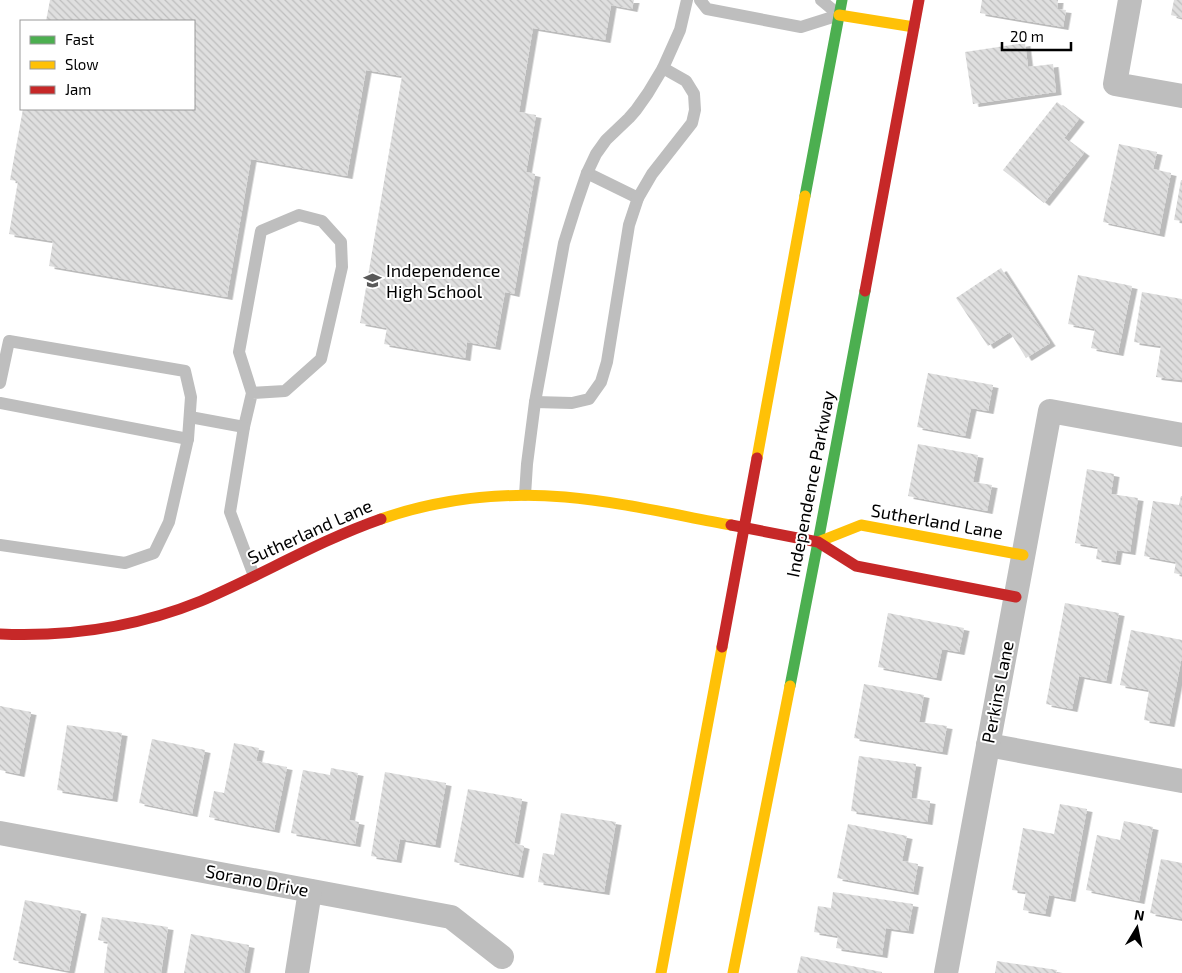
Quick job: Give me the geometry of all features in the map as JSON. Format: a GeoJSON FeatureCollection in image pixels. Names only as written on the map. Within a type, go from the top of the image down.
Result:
{"type":"FeatureCollection","features":[{"type":"Feature","properties":{"kind":"main road"},"geometry":{"type":"LineString","coordinates":[[661,973],[842,0]]}},
{"type":"Feature","properties":{"kind":"main road","name":"Independence Parkway"},"geometry":{"type":"LineString","coordinates":[[733,973],[818,542],[919,0]]}},
{"type":"Feature","properties":{"kind":"main road"},"geometry":{"type":"LineString","coordinates":[[839,15],[914,27]]}},
{"type":"Feature","properties":{"kind":"main road","name":"Sutherland Lane"},"geometry":{"type":"LineString","coordinates":[[0,634],[37,635],[70,633],[136,621],[199,601],[325,542],[386,518],[418,508],[450,502],[483,497],[525,495],[557,496],[615,503],[818,542],[856,566],[1016,596]]}},
{"type":"Feature","properties":{"kind":"main road","name":"Sutherland Lane"},"geometry":{"type":"LineString","coordinates":[[818,542],[862,525],[1023,556]]}},
{"type":"Feature","properties":{"kind":"street"},"geometry":{"type":"LineString","coordinates":[[1130,0],[1115,84],[1182,96]]}},
{"type":"Feature","properties":{"kind":"street","name":"Perkins Lane"},"geometry":{"type":"LineString","coordinates":[[946,973],[1050,411],[1182,435]]}},
{"type":"Feature","properties":{"kind":"street"},"geometry":{"type":"LineString","coordinates":[[988,745],[1182,781]]}},
{"type":"Feature","properties":{"kind":"street","name":"Sorano Drive"},"geometry":{"type":"LineString","coordinates":[[0,833],[451,917],[502,956]]}},
{"type":"Feature","properties":{"kind":"street"},"geometry":{"type":"LineString","coordinates":[[297,973],[310,891]]}},
{"type":"Feature","properties":{"kind":"lane"},"geometry":{"type":"LineString","coordinates":[[525,495],[535,402],[564,243],[587,172],[606,140],[629,118],[648,93],[680,30],[688,0]]}},
{"type":"Feature","properties":{"kind":"lane"},"geometry":{"type":"LineString","coordinates":[[700,0],[707,10],[800,27],[839,15]]}},
{"type":"Feature","properties":{"kind":"lane"},"geometry":{"type":"LineString","coordinates":[[821,0],[839,15]]}},
{"type":"Feature","properties":{"kind":"lane"},"geometry":{"type":"LineString","coordinates":[[535,402],[572,404],[589,399],[601,382],[607,362],[629,225],[638,198],[652,174],[692,123],[695,110],[694,94],[686,81],[662,68]]}},
{"type":"Feature","properties":{"kind":"lane"},"geometry":{"type":"LineString","coordinates":[[587,172],[638,198]]}},
{"type":"Feature","properties":{"kind":"lane"},"geometry":{"type":"LineString","coordinates":[[252,393],[285,392],[322,359],[342,267],[340,242],[322,221],[299,215],[261,231],[239,352],[252,393],[244,427],[230,512],[254,576]]}},
{"type":"Feature","properties":{"kind":"lane"},"geometry":{"type":"LineString","coordinates":[[0,383],[9,341],[185,371],[191,397],[188,440],[169,522],[154,553],[125,563],[0,545]]}},
{"type":"Feature","properties":{"kind":"lane"},"geometry":{"type":"LineString","coordinates":[[0,403],[188,440]]}},
{"type":"Feature","properties":{"kind":"lane"},"geometry":{"type":"LineString","coordinates":[[190,417],[244,427]]}},
{"type":"Feature","properties":{"kind":"building"},"geometry":{"type":"Polygon","coordinates":[[[50,0],[634,0],[632,9],[611,5],[605,40],[533,28],[519,112],[536,115],[526,172],[535,174],[514,294],[505,292],[495,347],[467,342],[465,358],[384,344],[387,328],[360,323],[402,76],[366,70],[347,176],[251,159],[227,297],[49,266],[53,241],[9,234],[18,181],[10,180],[23,110],[195,110],[195,20],[46,20],[50,0]]]}},
{"type":"Feature","properties":{"kind":"building"},"geometry":{"type":"Polygon","coordinates":[[[982,0],[1058,0],[1057,9],[1066,10],[1063,27],[980,13],[982,0]]]}},
{"type":"Feature","properties":{"kind":"building"},"geometry":{"type":"Polygon","coordinates":[[[1174,0],[1182,0],[1182,18],[1171,15],[1174,0]]]}},
{"type":"Feature","properties":{"kind":"building"},"geometry":{"type":"Polygon","coordinates":[[[1025,43],[1028,67],[1053,64],[1056,92],[973,104],[965,52],[1025,43]]]}},
{"type":"Feature","properties":{"kind":"building"},"geometry":{"type":"Polygon","coordinates":[[[1057,102],[1079,119],[1064,138],[1084,153],[1044,203],[1003,170],[1057,102]]]}},
{"type":"Feature","properties":{"kind":"building"},"geometry":{"type":"Polygon","coordinates":[[[1119,144],[1157,152],[1153,169],[1171,173],[1159,234],[1103,222],[1119,144]]]}},
{"type":"Feature","properties":{"kind":"building"},"geometry":{"type":"Polygon","coordinates":[[[1182,180],[1182,221],[1174,220],[1182,180]]]}},
{"type":"Feature","properties":{"kind":"building"},"geometry":{"type":"Polygon","coordinates":[[[1001,268],[1050,343],[1026,358],[1010,332],[988,346],[956,298],[1001,268]]]}},
{"type":"Feature","properties":{"kind":"building"},"geometry":{"type":"Polygon","coordinates":[[[1078,275],[1132,286],[1118,353],[1091,348],[1095,329],[1068,324],[1078,275]]]}},
{"type":"Feature","properties":{"kind":"building"},"geometry":{"type":"Polygon","coordinates":[[[1142,292],[1182,299],[1182,380],[1156,377],[1161,346],[1134,342],[1142,292]]]}},
{"type":"Feature","properties":{"kind":"building"},"geometry":{"type":"Polygon","coordinates":[[[928,373],[993,385],[988,411],[971,408],[965,436],[917,427],[928,373]]]}},
{"type":"Feature","properties":{"kind":"building"},"geometry":{"type":"Polygon","coordinates":[[[918,444],[978,455],[973,482],[992,485],[987,511],[908,496],[918,444]]]}},
{"type":"Feature","properties":{"kind":"building"},"geometry":{"type":"Polygon","coordinates":[[[1087,469],[1114,474],[1111,494],[1138,498],[1130,552],[1117,550],[1115,562],[1096,559],[1098,547],[1075,543],[1087,469]]]}},
{"type":"Feature","properties":{"kind":"building"},"geometry":{"type":"Polygon","coordinates":[[[1181,496],[1182,575],[1174,573],[1176,562],[1144,556],[1153,501],[1179,505],[1181,496]]]}},
{"type":"Feature","properties":{"kind":"building"},"geometry":{"type":"Polygon","coordinates":[[[1065,603],[1119,613],[1106,681],[1079,676],[1072,709],[1046,704],[1065,603]]]}},
{"type":"Feature","properties":{"kind":"building"},"geometry":{"type":"Polygon","coordinates":[[[888,613],[964,628],[959,652],[942,649],[936,678],[878,667],[888,613]]]}},
{"type":"Feature","properties":{"kind":"building"},"geometry":{"type":"Polygon","coordinates":[[[1131,630],[1182,640],[1182,656],[1169,724],[1144,720],[1149,690],[1120,685],[1131,630]]]}},
{"type":"Feature","properties":{"kind":"building"},"geometry":{"type":"Polygon","coordinates":[[[864,684],[924,695],[919,722],[947,726],[942,752],[854,738],[864,684]]]}},
{"type":"Feature","properties":{"kind":"building"},"geometry":{"type":"Polygon","coordinates":[[[0,706],[31,712],[19,774],[0,770],[0,706]]]}},
{"type":"Feature","properties":{"kind":"building"},"geometry":{"type":"Polygon","coordinates":[[[67,725],[122,733],[112,799],[57,790],[67,725]]]}},
{"type":"Feature","properties":{"kind":"building"},"geometry":{"type":"Polygon","coordinates":[[[152,739],[205,750],[192,814],[139,803],[152,739]]]}},
{"type":"Feature","properties":{"kind":"building"},"geometry":{"type":"Polygon","coordinates":[[[234,743],[259,748],[256,761],[287,767],[274,830],[209,817],[214,791],[224,793],[234,743]]]}},
{"type":"Feature","properties":{"kind":"building"},"geometry":{"type":"Polygon","coordinates":[[[859,756],[916,764],[911,798],[930,801],[927,822],[851,811],[859,756]]]}},
{"type":"Feature","properties":{"kind":"building"},"geometry":{"type":"Polygon","coordinates":[[[331,768],[358,773],[349,820],[359,822],[355,844],[291,833],[303,770],[330,775],[331,768]]]}},
{"type":"Feature","properties":{"kind":"building"},"geometry":{"type":"Polygon","coordinates":[[[385,772],[446,783],[435,845],[400,839],[396,860],[371,856],[385,772]]]}},
{"type":"Feature","properties":{"kind":"building"},"geometry":{"type":"Polygon","coordinates":[[[468,789],[522,799],[514,843],[524,846],[518,875],[454,862],[468,789]]]}},
{"type":"Feature","properties":{"kind":"building"},"geometry":{"type":"Polygon","coordinates":[[[1060,804],[1087,809],[1070,899],[1049,895],[1045,914],[1023,910],[1026,892],[1012,890],[1023,828],[1054,834],[1060,804]]]}},
{"type":"Feature","properties":{"kind":"building"},"geometry":{"type":"Polygon","coordinates":[[[561,813],[616,822],[604,892],[538,882],[543,853],[554,855],[561,813]]]}},
{"type":"Feature","properties":{"kind":"building"},"geometry":{"type":"Polygon","coordinates":[[[1124,821],[1153,827],[1139,901],[1086,890],[1097,835],[1120,840],[1124,821]]]}},
{"type":"Feature","properties":{"kind":"building"},"geometry":{"type":"Polygon","coordinates":[[[848,824],[907,836],[902,861],[918,864],[913,892],[837,878],[848,824]]]}},
{"type":"Feature","properties":{"kind":"building"},"geometry":{"type":"Polygon","coordinates":[[[1161,859],[1182,863],[1182,919],[1150,913],[1161,859]]]}},
{"type":"Feature","properties":{"kind":"building"},"geometry":{"type":"Polygon","coordinates":[[[833,892],[913,904],[908,931],[886,928],[882,955],[836,948],[838,936],[814,932],[818,906],[831,908],[833,892]]]}},
{"type":"Feature","properties":{"kind":"building"},"geometry":{"type":"Polygon","coordinates":[[[25,900],[81,911],[69,971],[13,960],[25,900]]]}},
{"type":"Feature","properties":{"kind":"building"},"geometry":{"type":"Polygon","coordinates":[[[102,917],[168,927],[161,973],[104,973],[108,942],[98,940],[102,917]]]}},
{"type":"Feature","properties":{"kind":"building"},"geometry":{"type":"Polygon","coordinates":[[[191,934],[249,945],[244,973],[184,973],[191,934]]]}},
{"type":"Feature","properties":{"kind":"building"},"geometry":{"type":"Polygon","coordinates":[[[801,956],[882,972],[882,973],[797,973],[801,956]]]}},
{"type":"Feature","properties":{"kind":"building"},"geometry":{"type":"Polygon","coordinates":[[[997,961],[1057,970],[1056,973],[995,973],[997,961]]]}},
{"type":"Feature","properties":{"kind":"traffic: fast"},"geometry":{"type":"LineString","coordinates":[[805,196],[842,0]]}},
{"type":"Feature","properties":{"kind":"traffic: fast"},"geometry":{"type":"LineString","coordinates":[[790,686],[865,291]]}},
{"type":"Feature","properties":{"kind":"traffic: slow"},"geometry":{"type":"LineString","coordinates":[[839,15],[914,27]]}},
{"type":"Feature","properties":{"kind":"traffic: slow"},"geometry":{"type":"LineString","coordinates":[[757,458],[805,196]]}},
{"type":"Feature","properties":{"kind":"traffic: slow"},"geometry":{"type":"LineString","coordinates":[[381,519],[426,506],[448,502],[495,496],[542,496],[607,502],[731,525]]}},
{"type":"Feature","properties":{"kind":"traffic: slow"},"geometry":{"type":"LineString","coordinates":[[818,542],[861,525],[1023,555]]}},
{"type":"Feature","properties":{"kind":"traffic: slow"},"geometry":{"type":"LineString","coordinates":[[661,973],[722,647]]}},
{"type":"Feature","properties":{"kind":"traffic: slow"},"geometry":{"type":"LineString","coordinates":[[733,973],[790,686]]}},
{"type":"Feature","properties":{"kind":"traffic: jam"},"geometry":{"type":"LineString","coordinates":[[865,291],[919,0]]}},
{"type":"Feature","properties":{"kind":"traffic: jam"},"geometry":{"type":"LineString","coordinates":[[722,647],[757,458]]}},
{"type":"Feature","properties":{"kind":"traffic: jam"},"geometry":{"type":"LineString","coordinates":[[0,634],[26,635],[77,632],[152,618],[201,601],[335,537],[381,519]]}},
{"type":"Feature","properties":{"kind":"traffic: jam"},"geometry":{"type":"LineString","coordinates":[[731,525],[818,542],[856,566],[1016,597]]}},
{"type":"Feature","properties":{"kind":"place","name":"Independence High School"},"geometry":{"type":"Point","coordinates":[372,281]}}]}
